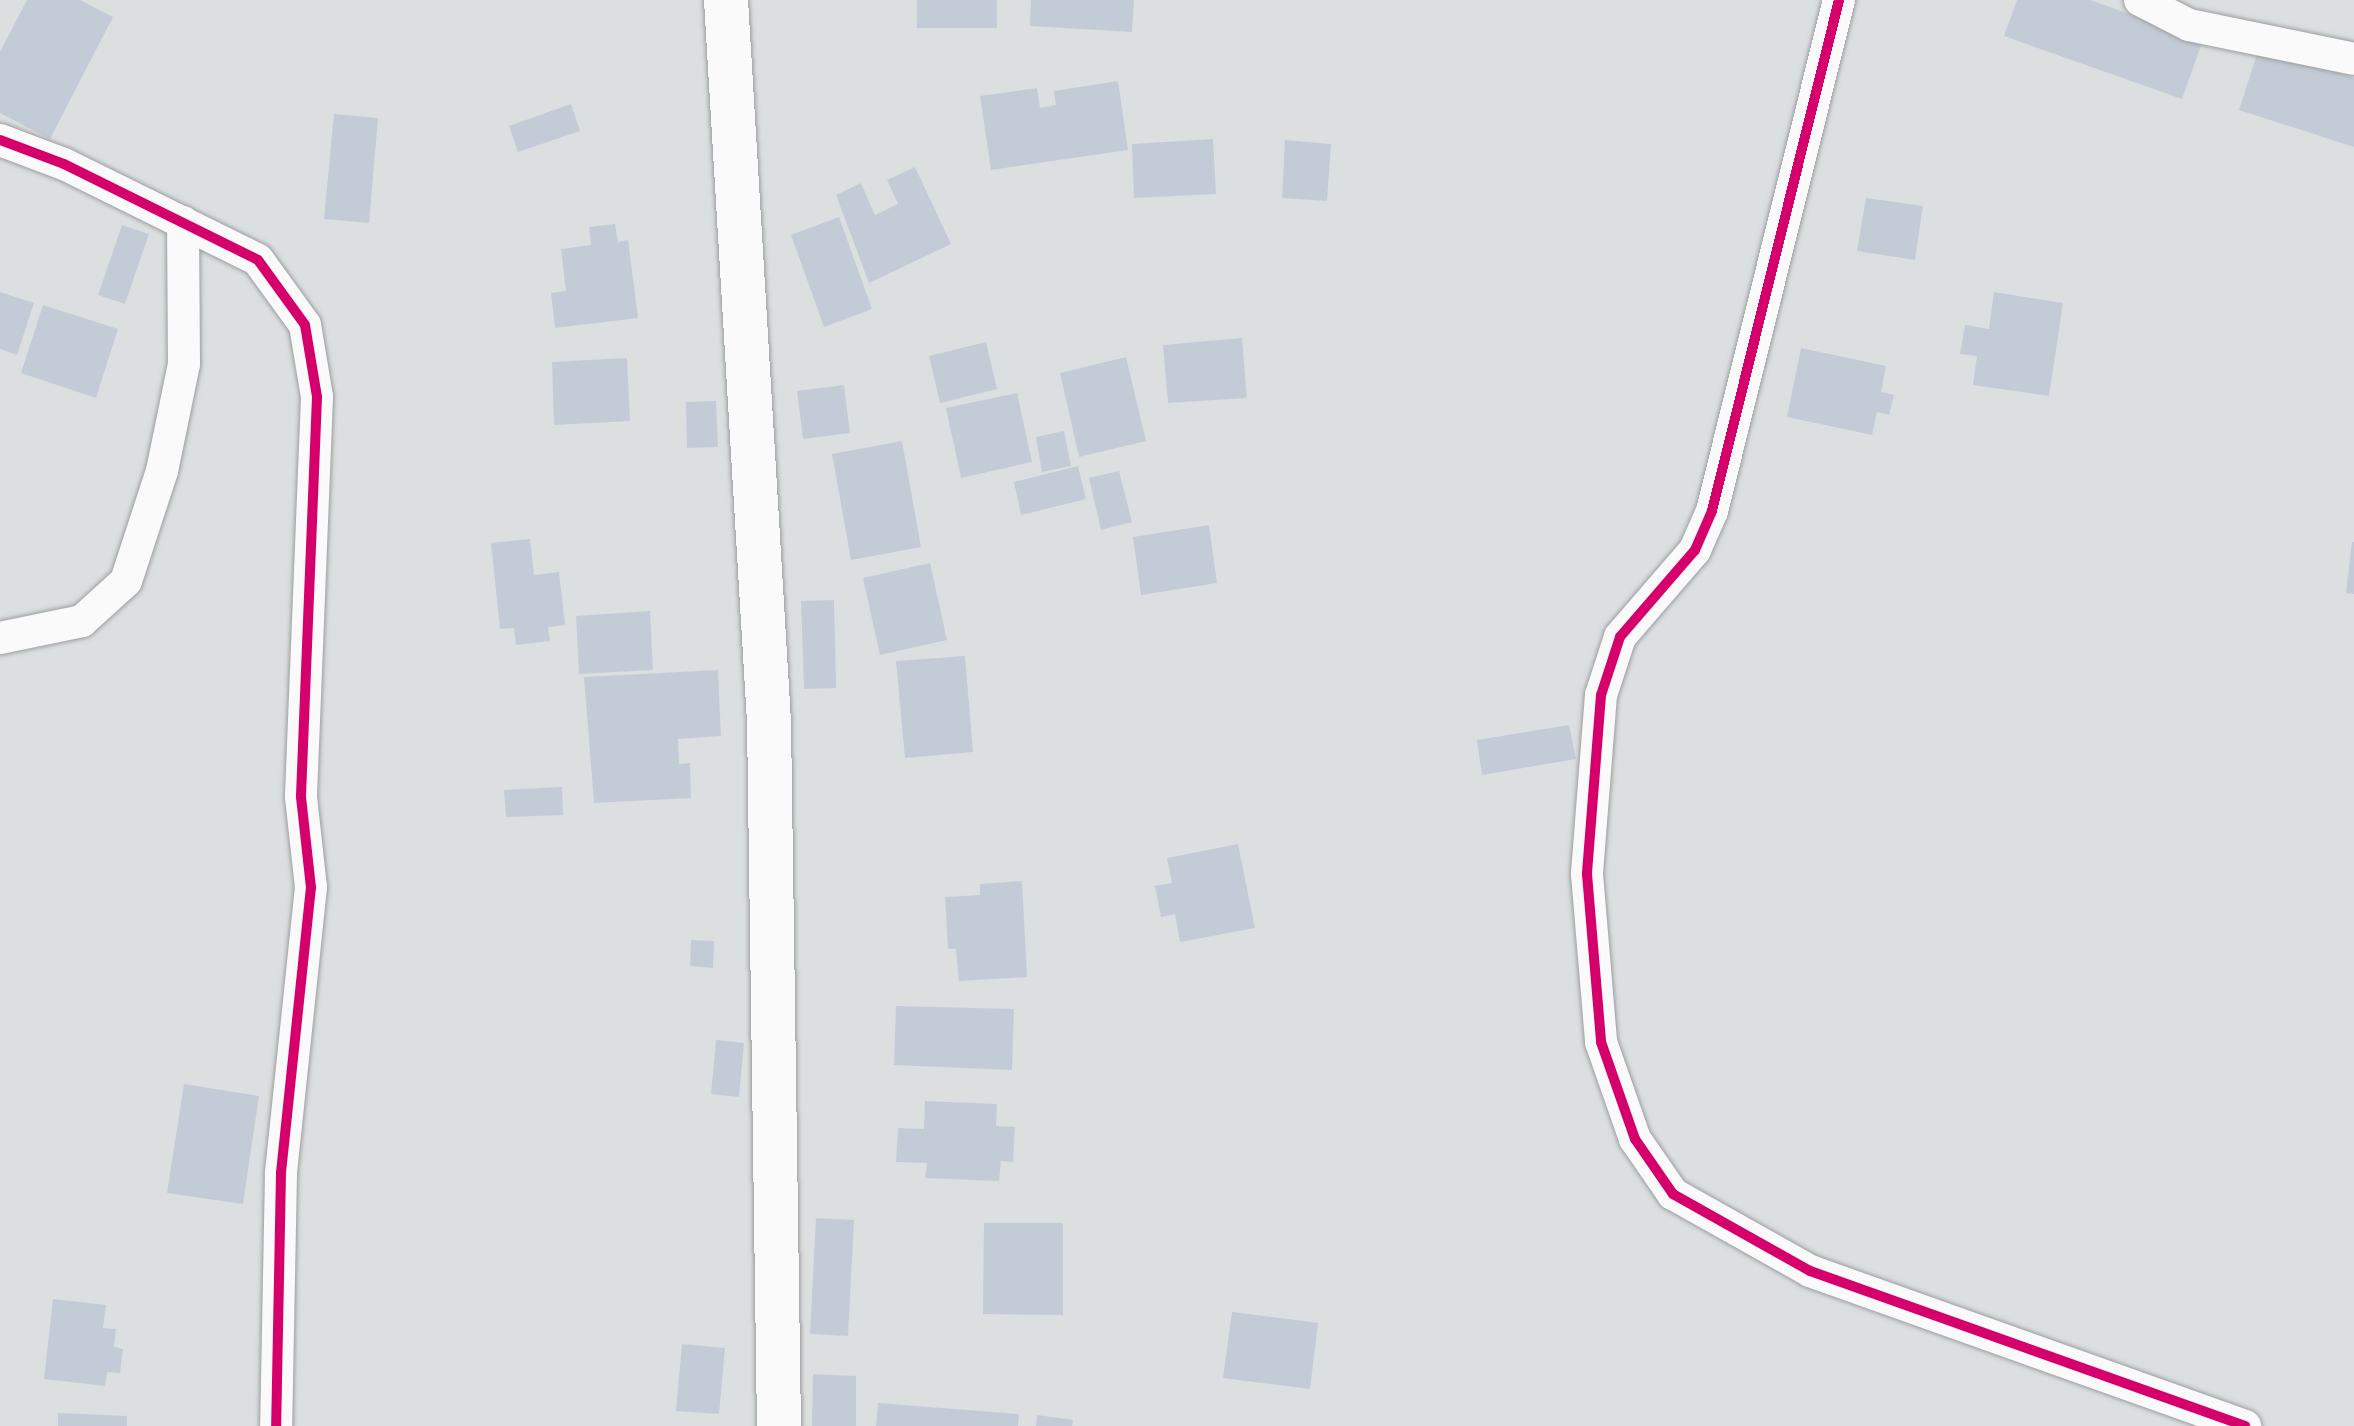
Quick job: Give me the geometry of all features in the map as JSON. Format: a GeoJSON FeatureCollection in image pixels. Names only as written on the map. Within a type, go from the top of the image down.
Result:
{"type":"FeatureCollection","features":[{"type":"Feature","properties":{"kind":"street"},"geometry":{"type":"LineString","coordinates":[[726,0],[769,721],[779,1426]]}},
{"type":"Feature","properties":{"kind":"street"},"geometry":{"type":"LineString","coordinates":[[1839,0],[1712,511],[1695,550],[1620,637],[1601,695],[1587,874],[1601,1042],[1635,1139],[1673,1194],[1810,1271],[2245,1426]]}},
{"type":"Feature","properties":{"kind":"street"},"geometry":{"type":"LineString","coordinates":[[2140,0],[2189,25],[2354,59]]}},
{"type":"Feature","properties":{"kind":"street"},"geometry":{"type":"LineString","coordinates":[[0,140],[64,164],[258,260],[305,325],[317,397],[301,797],[311,887],[281,1173],[276,1426]]}},
{"type":"Feature","properties":{"kind":"street"},"geometry":{"type":"LineString","coordinates":[[0,638],[82,621],[126,581],[162,471],[184,364],[183,222]]}},
{"type":"Feature","properties":{"kind":"building"},"geometry":{"type":"Polygon","coordinates":[[[27,0],[80,0],[113,17],[50,139],[0,113],[0,52],[27,0]]]}},
{"type":"Feature","properties":{"kind":"building"},"geometry":{"type":"Polygon","coordinates":[[[917,0],[997,0],[997,28],[917,28],[917,0]]]}},
{"type":"Feature","properties":{"kind":"building"},"geometry":{"type":"Polygon","coordinates":[[[1031,0],[1134,0],[1132,32],[1030,26],[1031,0]]]}},
{"type":"Feature","properties":{"kind":"building"},"geometry":{"type":"Polygon","coordinates":[[[2017,0],[2090,0],[2203,40],[2182,99],[2004,36],[2017,0]]]}},
{"type":"Feature","properties":{"kind":"building"},"geometry":{"type":"Polygon","coordinates":[[[2259,48],[2354,78],[2354,147],[2239,110],[2259,48]]]}},
{"type":"Feature","properties":{"kind":"building"},"geometry":{"type":"Polygon","coordinates":[[[1118,81],[1128,150],[991,170],[980,96],[1037,88],[1040,108],[1056,105],[1054,91],[1118,81]]]}},
{"type":"Feature","properties":{"kind":"building"},"geometry":{"type":"Polygon","coordinates":[[[571,104],[580,131],[518,152],[509,126],[571,104]]]}},
{"type":"Feature","properties":{"kind":"building"},"geometry":{"type":"Polygon","coordinates":[[[334,114],[378,118],[369,223],[324,219],[334,114]]]}},
{"type":"Feature","properties":{"kind":"building"},"geometry":{"type":"Polygon","coordinates":[[[1213,139],[1216,194],[1134,198],[1132,144],[1213,139]]]}},
{"type":"Feature","properties":{"kind":"building"},"geometry":{"type":"Polygon","coordinates":[[[1285,140],[1331,144],[1327,201],[1282,198],[1285,140]]]}},
{"type":"Feature","properties":{"kind":"building"},"geometry":{"type":"Polygon","coordinates":[[[915,167],[951,244],[869,283],[836,195],[861,183],[875,215],[898,204],[887,180],[915,167]]]}},
{"type":"Feature","properties":{"kind":"building"},"geometry":{"type":"Polygon","coordinates":[[[1866,198],[1923,206],[1915,260],[1857,251],[1866,198]]]}},
{"type":"Feature","properties":{"kind":"building"},"geometry":{"type":"Polygon","coordinates":[[[839,217],[872,309],[824,327],[791,235],[839,217]]]}},
{"type":"Feature","properties":{"kind":"building"},"geometry":{"type":"Polygon","coordinates":[[[615,224],[618,242],[628,240],[638,318],[555,328],[551,293],[566,291],[561,249],[591,245],[589,227],[615,224]]]}},
{"type":"Feature","properties":{"kind":"building"},"geometry":{"type":"Polygon","coordinates":[[[122,225],[149,234],[125,304],[98,295],[122,225]]]}},
{"type":"Feature","properties":{"kind":"building"},"geometry":{"type":"Polygon","coordinates":[[[0,292],[34,303],[17,355],[0,349],[0,292]]]}},
{"type":"Feature","properties":{"kind":"building"},"geometry":{"type":"Polygon","coordinates":[[[1994,292],[2063,303],[2049,396],[1973,385],[1977,356],[1960,354],[1965,325],[1989,329],[1994,292]]]}},
{"type":"Feature","properties":{"kind":"building"},"geometry":{"type":"Polygon","coordinates":[[[43,305],[118,329],[96,398],[21,373],[43,305]]]}},
{"type":"Feature","properties":{"kind":"building"},"geometry":{"type":"Polygon","coordinates":[[[1242,338],[1247,398],[1168,403],[1163,345],[1242,338]]]}},
{"type":"Feature","properties":{"kind":"building"},"geometry":{"type":"Polygon","coordinates":[[[986,342],[997,389],[940,403],[929,356],[986,342]]]}},
{"type":"Feature","properties":{"kind":"building"},"geometry":{"type":"Polygon","coordinates":[[[1801,348],[1886,366],[1881,392],[1894,395],[1889,415],[1877,412],[1872,435],[1787,417],[1801,348]]]}},
{"type":"Feature","properties":{"kind":"building"},"geometry":{"type":"Polygon","coordinates":[[[1126,357],[1146,441],[1079,457],[1060,373],[1126,357]]]}},
{"type":"Feature","properties":{"kind":"building"},"geometry":{"type":"Polygon","coordinates":[[[627,358],[630,421],[554,425],[552,362],[627,358]]]}},
{"type":"Feature","properties":{"kind":"building"},"geometry":{"type":"Polygon","coordinates":[[[844,385],[850,433],[803,439],[797,391],[844,385]]]}},
{"type":"Feature","properties":{"kind":"building"},"geometry":{"type":"Polygon","coordinates":[[[1017,393],[1032,462],[961,478],[946,408],[1017,393]]]}},
{"type":"Feature","properties":{"kind":"building"},"geometry":{"type":"Polygon","coordinates":[[[716,401],[718,447],[687,448],[686,402],[716,401]]]}},
{"type":"Feature","properties":{"kind":"building"},"geometry":{"type":"Polygon","coordinates":[[[1064,431],[1071,466],[1042,472],[1036,437],[1064,431]]]}},
{"type":"Feature","properties":{"kind":"building"},"geometry":{"type":"Polygon","coordinates":[[[902,441],[921,547],[851,560],[832,454],[902,441]]]}},
{"type":"Feature","properties":{"kind":"building"},"geometry":{"type":"Polygon","coordinates":[[[1078,466],[1086,499],[1021,515],[1014,482],[1078,466]]]}},
{"type":"Feature","properties":{"kind":"building"},"geometry":{"type":"Polygon","coordinates":[[[1119,471],[1132,522],[1101,530],[1089,478],[1119,471]]]}},
{"type":"Feature","properties":{"kind":"building"},"geometry":{"type":"Polygon","coordinates":[[[1209,525],[1217,583],[1141,595],[1133,537],[1209,525]]]}},
{"type":"Feature","properties":{"kind":"building"},"geometry":{"type":"Polygon","coordinates":[[[530,539],[534,575],[559,572],[565,625],[548,627],[550,641],[516,645],[514,628],[500,629],[491,543],[530,539]]]}},
{"type":"Feature","properties":{"kind":"building"},"geometry":{"type":"Polygon","coordinates":[[[2354,542],[2354,594],[2346,593],[2354,542]]]}},
{"type":"Feature","properties":{"kind":"building"},"geometry":{"type":"Polygon","coordinates":[[[930,563],[947,640],[880,655],[863,578],[930,563]]]}},
{"type":"Feature","properties":{"kind":"building"},"geometry":{"type":"Polygon","coordinates":[[[834,600],[836,688],[804,689],[801,601],[834,600]]]}},
{"type":"Feature","properties":{"kind":"building"},"geometry":{"type":"Polygon","coordinates":[[[650,611],[653,670],[579,674],[576,616],[650,611]]]}},
{"type":"Feature","properties":{"kind":"building"},"geometry":{"type":"Polygon","coordinates":[[[965,656],[973,752],[905,758],[896,661],[965,656]]]}},
{"type":"Feature","properties":{"kind":"building"},"geometry":{"type":"Polygon","coordinates":[[[718,670],[721,736],[678,739],[679,764],[690,763],[691,798],[594,803],[584,677],[718,670]]]}},
{"type":"Feature","properties":{"kind":"building"},"geometry":{"type":"Polygon","coordinates":[[[1569,725],[1576,759],[1482,775],[1477,740],[1569,725]]]}},
{"type":"Feature","properties":{"kind":"building"},"geometry":{"type":"Polygon","coordinates":[[[562,787],[563,815],[506,817],[504,790],[562,787]]]}},
{"type":"Feature","properties":{"kind":"building"},"geometry":{"type":"Polygon","coordinates":[[[1238,844],[1255,928],[1180,942],[1175,914],[1161,917],[1155,886],[1172,883],[1167,858],[1238,844]]]}},
{"type":"Feature","properties":{"kind":"building"},"geometry":{"type":"Polygon","coordinates":[[[1022,881],[1027,977],[959,981],[956,949],[948,949],[945,897],[980,895],[980,884],[1022,881]]]}},
{"type":"Feature","properties":{"kind":"building"},"geometry":{"type":"Polygon","coordinates":[[[691,940],[714,941],[713,968],[690,966],[691,940]]]}},
{"type":"Feature","properties":{"kind":"building"},"geometry":{"type":"Polygon","coordinates":[[[896,1006],[1014,1009],[1012,1070],[894,1065],[896,1006]]]}},
{"type":"Feature","properties":{"kind":"building"},"geometry":{"type":"Polygon","coordinates":[[[716,1040],[744,1043],[739,1097],[711,1094],[716,1040]]]}},
{"type":"Feature","properties":{"kind":"building"},"geometry":{"type":"Polygon","coordinates":[[[184,1084],[259,1096],[243,1204],[167,1193],[184,1084]]]}},
{"type":"Feature","properties":{"kind":"building"},"geometry":{"type":"Polygon","coordinates":[[[925,1101],[997,1104],[996,1126],[1015,1127],[1013,1162],[1001,1161],[999,1181],[925,1178],[927,1163],[896,1162],[898,1128],[924,1129],[925,1101]]]}},
{"type":"Feature","properties":{"kind":"building"},"geometry":{"type":"Polygon","coordinates":[[[816,1218],[854,1220],[848,1336],[810,1334],[816,1218]]]}},
{"type":"Feature","properties":{"kind":"building"},"geometry":{"type":"Polygon","coordinates":[[[984,1223],[1063,1223],[1063,1315],[983,1314],[984,1223]]]}},
{"type":"Feature","properties":{"kind":"building"},"geometry":{"type":"Polygon","coordinates":[[[53,1299],[106,1305],[103,1328],[116,1329],[114,1347],[123,1349],[120,1373],[107,1372],[105,1386],[44,1379],[53,1299]]]}},
{"type":"Feature","properties":{"kind":"building"},"geometry":{"type":"Polygon","coordinates":[[[1232,1312],[1318,1323],[1310,1389],[1223,1378],[1232,1312]]]}},
{"type":"Feature","properties":{"kind":"building"},"geometry":{"type":"Polygon","coordinates":[[[682,1344],[725,1348],[719,1414],[676,1411],[682,1344]]]}},
{"type":"Feature","properties":{"kind":"building"},"geometry":{"type":"Polygon","coordinates":[[[813,1374],[856,1376],[856,1426],[812,1426],[813,1374]]]}},
{"type":"Feature","properties":{"kind":"building"},"geometry":{"type":"Polygon","coordinates":[[[878,1403],[1019,1414],[1018,1426],[876,1426],[878,1403]]]}},
{"type":"Feature","properties":{"kind":"building"},"geometry":{"type":"Polygon","coordinates":[[[58,1413],[127,1416],[127,1426],[58,1426],[58,1413]]]}},
{"type":"Feature","properties":{"kind":"building"},"geometry":{"type":"Polygon","coordinates":[[[1037,1415],[1073,1420],[1072,1426],[1036,1426],[1037,1415]]]}},
{"type":"Feature","properties":{"kind":"cycle path"},"geometry":{"type":"LineString","coordinates":[[1839,0],[1712,511],[1695,550],[1620,637],[1601,695],[1587,874],[1601,1042],[1635,1139],[1673,1194],[1810,1271],[2245,1426]]}},
{"type":"Feature","properties":{"kind":"cycle path"},"geometry":{"type":"LineString","coordinates":[[0,140],[64,164],[258,260],[305,325],[317,397],[301,797],[311,887],[281,1173],[276,1426]]}}]}
